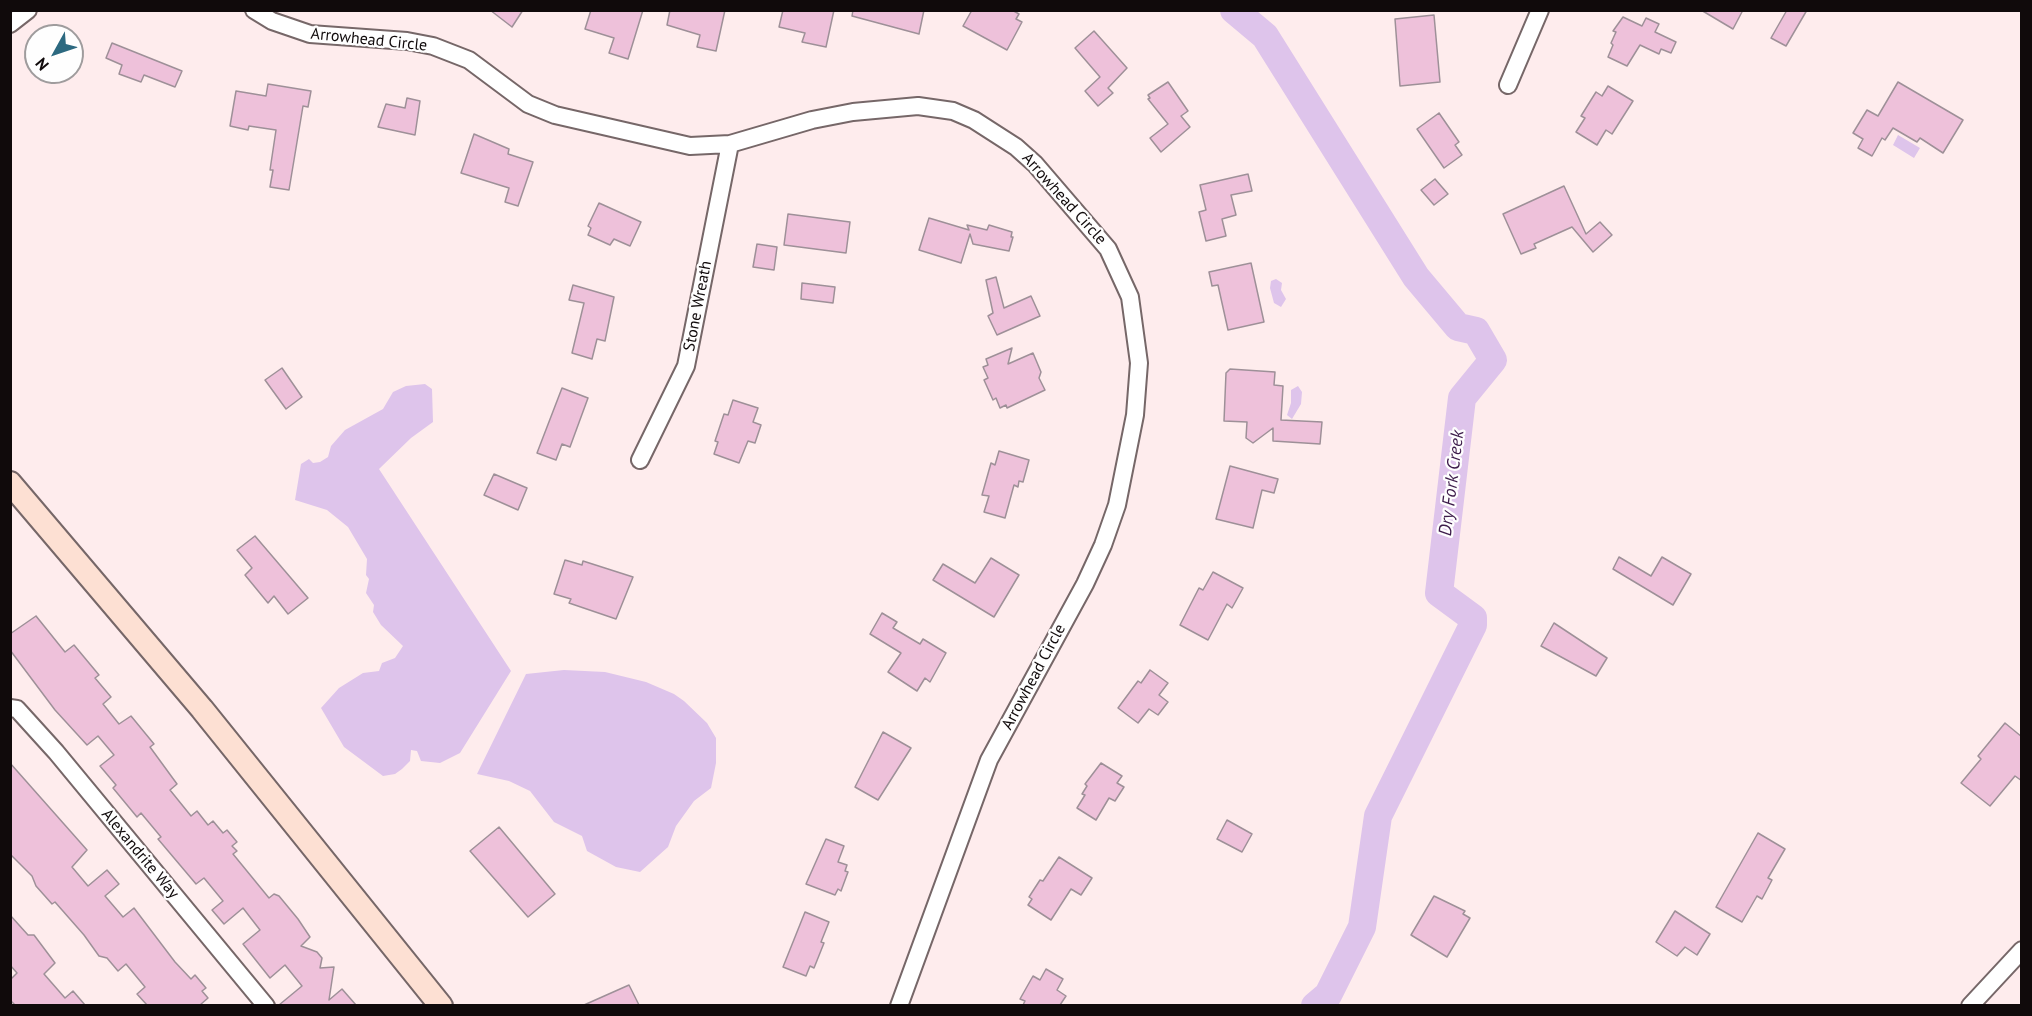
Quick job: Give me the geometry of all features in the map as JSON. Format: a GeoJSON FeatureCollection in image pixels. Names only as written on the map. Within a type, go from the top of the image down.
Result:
{"type":"FeatureCollection","features":[{"type":"Feature","properties":{"kind":"main road"},"geometry":{"type":"LineString","coordinates":[[10,483],[187,691],[441,1005]]}},
{"type":"Feature","properties":{"kind":"street"},"geometry":{"type":"LineString","coordinates":[[10,24],[28,10]]}},
{"type":"Feature","properties":{"kind":"street","name":"Arrowhead Circle"},"geometry":{"type":"LineString","coordinates":[[254,10],[272,21],[310,34],[407,41],[432,46],[469,60],[528,104],[555,116],[690,146],[730,144],[812,120],[853,112],[906,106],[941,108],[974,120],[1016,147],[1035,164],[1100,238],[1121,272],[1135,324],[1138,363],[1135,416],[1116,505],[1103,545],[1085,584],[989,760],[899,1005]]}},
{"type":"Feature","properties":{"kind":"street"},"geometry":{"type":"LineString","coordinates":[[1508,85],[1540,10]]}},
{"type":"Feature","properties":{"kind":"street","name":"Stone Wreath"},"geometry":{"type":"LineString","coordinates":[[640,460],[686,366],[730,144]]}},
{"type":"Feature","properties":{"kind":"street","name":"Alexandrite Way"},"geometry":{"type":"LineString","coordinates":[[10,708],[17,709],[56,752],[266,1005]]}},
{"type":"Feature","properties":{"kind":"street"},"geometry":{"type":"LineString","coordinates":[[1970,1005],[2022,950]]}},
{"type":"Feature","properties":{"kind":"shaded area"},"geometry":{"type":"Polygon","coordinates":[[[1898,135],[1920,148],[1914,158],[1893,145],[1898,135]]]}},
{"type":"Feature","properties":{"kind":"shaded area"},"geometry":{"type":"Polygon","coordinates":[[[1276,279],[1282,283],[1281,290],[1286,299],[1281,307],[1274,303],[1270,288],[1271,281],[1276,279]]]}},
{"type":"Feature","properties":{"kind":"shaded area"},"geometry":{"type":"Polygon","coordinates":[[[425,384],[432,389],[433,422],[411,438],[379,469],[511,671],[460,753],[440,763],[421,761],[417,751],[411,750],[410,761],[402,769],[395,774],[383,776],[344,747],[321,708],[339,688],[363,673],[379,671],[382,663],[395,658],[403,646],[381,625],[373,612],[374,605],[366,593],[369,579],[366,575],[367,559],[348,527],[327,510],[295,500],[301,464],[309,459],[313,463],[320,462],[328,457],[331,446],[345,430],[383,409],[393,392],[406,386],[425,384]]]}},
{"type":"Feature","properties":{"kind":"shaded area"},"geometry":{"type":"Polygon","coordinates":[[[1298,386],[1302,392],[1301,404],[1292,419],[1287,415],[1291,403],[1291,390],[1298,386]]]}},
{"type":"Feature","properties":{"kind":"shaded area"},"geometry":{"type":"Polygon","coordinates":[[[564,670],[605,672],[646,682],[674,694],[707,723],[716,738],[716,763],[711,788],[694,801],[676,826],[668,847],[640,872],[616,867],[587,851],[582,836],[554,822],[530,791],[509,781],[477,774],[526,674],[564,670]]]}},
{"type":"Feature","properties":{"kind":"building"},"geometry":{"type":"Polygon","coordinates":[[[490,10],[523,10],[512,27],[490,10]]]}},
{"type":"Feature","properties":{"kind":"building"},"geometry":{"type":"Polygon","coordinates":[[[591,10],[643,10],[628,59],[609,53],[614,38],[585,29],[591,10]]]}},
{"type":"Feature","properties":{"kind":"building"},"geometry":{"type":"Polygon","coordinates":[[[670,10],[725,10],[716,51],[697,47],[700,35],[667,25],[670,10]]]}},
{"type":"Feature","properties":{"kind":"building"},"geometry":{"type":"Polygon","coordinates":[[[783,10],[834,10],[826,47],[802,42],[805,33],[779,27],[783,10]]]}},
{"type":"Feature","properties":{"kind":"building"},"geometry":{"type":"Polygon","coordinates":[[[853,10],[924,10],[919,34],[852,16],[853,10]]]}},
{"type":"Feature","properties":{"kind":"building"},"geometry":{"type":"Polygon","coordinates":[[[972,10],[1012,10],[1019,14],[1016,19],[1022,22],[1007,50],[963,26],[972,10]]]}},
{"type":"Feature","properties":{"kind":"building"},"geometry":{"type":"Polygon","coordinates":[[[1701,10],[1743,10],[1733,29],[1701,10]]]}},
{"type":"Feature","properties":{"kind":"building"},"geometry":{"type":"Polygon","coordinates":[[[1787,10],[1807,10],[1786,46],[1771,38],[1787,10]]]}},
{"type":"Feature","properties":{"kind":"building"},"geometry":{"type":"Polygon","coordinates":[[[1434,15],[1440,82],[1400,86],[1395,19],[1434,15]]]}},
{"type":"Feature","properties":{"kind":"building"},"geometry":{"type":"Polygon","coordinates":[[[1623,17],[1642,26],[1646,18],[1659,24],[1655,32],[1676,42],[1671,53],[1661,49],[1659,54],[1640,45],[1627,66],[1608,57],[1616,32],[1613,31],[1623,17]]]}},
{"type":"Feature","properties":{"kind":"building"},"geometry":{"type":"Polygon","coordinates":[[[1094,31],[1127,68],[1108,88],[1113,93],[1098,106],[1085,91],[1100,77],[1075,48],[1094,31]]]}},
{"type":"Feature","properties":{"kind":"building"},"geometry":{"type":"Polygon","coordinates":[[[112,43],[182,71],[175,87],[144,75],[141,82],[119,74],[122,65],[106,58],[112,43]]]}},
{"type":"Feature","properties":{"kind":"building"},"geometry":{"type":"Polygon","coordinates":[[[1168,82],[1188,111],[1181,116],[1190,127],[1161,152],[1150,138],[1168,124],[1148,99],[1150,98],[1148,95],[1168,82]]]}},
{"type":"Feature","properties":{"kind":"building"},"geometry":{"type":"Polygon","coordinates":[[[1898,82],[1963,120],[1943,153],[1920,138],[1917,142],[1893,128],[1885,140],[1882,138],[1872,156],[1858,148],[1863,139],[1853,133],[1867,110],[1878,116],[1898,82]]]}},
{"type":"Feature","properties":{"kind":"building"},"geometry":{"type":"Polygon","coordinates":[[[268,84],[311,91],[308,107],[303,106],[289,190],[270,187],[276,130],[249,126],[248,130],[230,126],[236,91],[266,96],[268,84]]]}},
{"type":"Feature","properties":{"kind":"building"},"geometry":{"type":"Polygon","coordinates":[[[1608,86],[1633,101],[1612,134],[1606,130],[1597,145],[1576,132],[1585,118],[1581,116],[1596,92],[1602,96],[1608,86]]]}},
{"type":"Feature","properties":{"kind":"building"},"geometry":{"type":"Polygon","coordinates":[[[407,98],[420,101],[415,135],[378,127],[386,104],[405,108],[407,98]]]}},
{"type":"Feature","properties":{"kind":"building"},"geometry":{"type":"Polygon","coordinates":[[[1439,113],[1459,142],[1455,145],[1462,155],[1444,168],[1417,129],[1439,113]]]}},
{"type":"Feature","properties":{"kind":"building"},"geometry":{"type":"Polygon","coordinates":[[[474,134],[509,149],[508,154],[533,162],[518,206],[505,202],[509,188],[461,173],[474,134]]]}},
{"type":"Feature","properties":{"kind":"building"},"geometry":{"type":"Polygon","coordinates":[[[1248,174],[1252,191],[1231,195],[1236,215],[1222,219],[1226,236],[1206,241],[1199,212],[1206,210],[1200,185],[1248,174]]]}},
{"type":"Feature","properties":{"kind":"building"},"geometry":{"type":"Polygon","coordinates":[[[1435,179],[1448,194],[1434,205],[1421,190],[1435,179]]]}},
{"type":"Feature","properties":{"kind":"building"},"geometry":{"type":"Polygon","coordinates":[[[1564,186],[1586,234],[1600,222],[1612,235],[1593,252],[1572,227],[1534,244],[1536,248],[1521,254],[1503,214],[1564,186]]]}},
{"type":"Feature","properties":{"kind":"building"},"geometry":{"type":"Polygon","coordinates":[[[599,203],[641,222],[630,246],[614,239],[610,245],[588,235],[591,228],[588,226],[599,203]]]}},
{"type":"Feature","properties":{"kind":"building"},"geometry":{"type":"Polygon","coordinates":[[[788,214],[850,222],[846,253],[784,245],[788,214]]]}},
{"type":"Feature","properties":{"kind":"building"},"geometry":{"type":"Polygon","coordinates":[[[929,218],[969,230],[967,225],[987,230],[989,225],[1012,232],[1009,251],[973,244],[970,234],[961,263],[919,250],[929,218]]]}},
{"type":"Feature","properties":{"kind":"building"},"geometry":{"type":"Polygon","coordinates":[[[757,244],[777,247],[774,270],[753,267],[757,244]]]}},
{"type":"Feature","properties":{"kind":"building"},"geometry":{"type":"Polygon","coordinates":[[[1251,263],[1264,322],[1228,330],[1218,285],[1212,286],[1209,272],[1251,263]]]}},
{"type":"Feature","properties":{"kind":"building"},"geometry":{"type":"Polygon","coordinates":[[[996,277],[1004,308],[1031,296],[1040,316],[997,335],[988,316],[993,313],[986,280],[996,277]]]}},
{"type":"Feature","properties":{"kind":"building"},"geometry":{"type":"Polygon","coordinates":[[[802,283],[835,287],[833,303],[801,299],[802,283]]]}},
{"type":"Feature","properties":{"kind":"building"},"geometry":{"type":"Polygon","coordinates":[[[573,285],[614,297],[605,341],[597,339],[592,359],[572,353],[584,303],[569,300],[573,285]]]}},
{"type":"Feature","properties":{"kind":"building"},"geometry":{"type":"Polygon","coordinates":[[[1012,348],[1008,364],[1033,353],[1041,372],[1039,378],[1045,390],[1007,408],[1006,405],[1000,408],[996,398],[993,400],[984,380],[988,378],[983,367],[988,365],[986,359],[1012,348]]]}},
{"type":"Feature","properties":{"kind":"building"},"geometry":{"type":"Polygon","coordinates":[[[282,368],[302,397],[286,409],[265,380],[282,368]]]}},
{"type":"Feature","properties":{"kind":"building"},"geometry":{"type":"Polygon","coordinates":[[[1230,369],[1275,372],[1274,385],[1283,386],[1281,420],[1322,422],[1320,444],[1273,441],[1273,428],[1253,443],[1246,438],[1247,422],[1224,421],[1226,373],[1230,369]]]}},
{"type":"Feature","properties":{"kind":"building"},"geometry":{"type":"Polygon","coordinates":[[[562,388],[588,398],[570,447],[562,444],[556,460],[537,453],[562,388]]]}},
{"type":"Feature","properties":{"kind":"building"},"geometry":{"type":"Polygon","coordinates":[[[733,400],[758,408],[753,422],[761,425],[755,443],[748,441],[739,463],[714,454],[718,442],[715,441],[724,414],[728,415],[733,400]]]}},
{"type":"Feature","properties":{"kind":"building"},"geometry":{"type":"Polygon","coordinates":[[[999,451],[1029,460],[1023,482],[1019,481],[1018,487],[1014,485],[1005,518],[984,512],[989,496],[982,495],[991,463],[995,465],[999,451]]]}},
{"type":"Feature","properties":{"kind":"building"},"geometry":{"type":"Polygon","coordinates":[[[1230,466],[1278,479],[1274,493],[1262,490],[1253,528],[1216,519],[1230,466]]]}},
{"type":"Feature","properties":{"kind":"building"},"geometry":{"type":"Polygon","coordinates":[[[494,474],[527,488],[518,510],[484,495],[494,474]]]}},
{"type":"Feature","properties":{"kind":"building"},"geometry":{"type":"Polygon","coordinates":[[[255,536],[308,598],[288,614],[274,596],[268,603],[245,575],[252,568],[237,550],[255,536]]]}},
{"type":"Feature","properties":{"kind":"building"},"geometry":{"type":"Polygon","coordinates":[[[1619,557],[1651,576],[1662,557],[1691,574],[1673,605],[1613,569],[1619,557]]]}},
{"type":"Feature","properties":{"kind":"building"},"geometry":{"type":"Polygon","coordinates":[[[991,558],[1019,575],[994,617],[933,580],[943,564],[975,583],[991,558]]]}},
{"type":"Feature","properties":{"kind":"building"},"geometry":{"type":"Polygon","coordinates":[[[565,560],[582,565],[583,561],[633,577],[616,619],[569,603],[571,599],[554,594],[565,560]]]}},
{"type":"Feature","properties":{"kind":"building"},"geometry":{"type":"Polygon","coordinates":[[[1213,572],[1243,588],[1232,608],[1227,604],[1208,640],[1180,625],[1199,588],[1203,590],[1213,572]]]}},
{"type":"Feature","properties":{"kind":"building"},"geometry":{"type":"Polygon","coordinates":[[[882,613],[897,622],[893,628],[920,644],[923,639],[946,653],[930,682],[925,678],[917,691],[888,672],[901,653],[870,634],[882,613]]]}},
{"type":"Feature","properties":{"kind":"building"},"geometry":{"type":"Polygon","coordinates":[[[36,616],[65,652],[74,645],[99,675],[95,678],[111,697],[103,704],[119,724],[131,716],[154,744],[150,747],[177,784],[170,790],[191,816],[197,811],[208,825],[213,821],[223,833],[227,830],[237,842],[232,846],[237,851],[233,854],[269,898],[274,894],[279,896],[298,919],[310,937],[301,946],[317,952],[322,958],[320,968],[334,967],[329,1000],[342,989],[356,1005],[279,1005],[302,986],[285,965],[270,978],[243,944],[260,930],[243,908],[224,924],[212,910],[223,901],[204,878],[196,884],[158,839],[161,837],[141,813],[137,817],[113,788],[116,785],[100,766],[114,755],[98,736],[87,745],[55,710],[10,650],[10,634],[36,616]]]}},
{"type":"Feature","properties":{"kind":"building"},"geometry":{"type":"Polygon","coordinates":[[[1554,623],[1607,658],[1596,676],[1541,646],[1554,623]]]}},
{"type":"Feature","properties":{"kind":"building"},"geometry":{"type":"Polygon","coordinates":[[[1150,670],[1168,683],[1159,695],[1168,702],[1158,715],[1149,709],[1138,723],[1118,708],[1138,681],[1141,683],[1150,670]]]}},
{"type":"Feature","properties":{"kind":"building"},"geometry":{"type":"Polygon","coordinates":[[[2005,723],[2022,737],[2022,781],[2015,776],[1990,806],[1961,783],[1981,759],[1978,756],[2005,723]]]}},
{"type":"Feature","properties":{"kind":"building"},"geometry":{"type":"Polygon","coordinates":[[[883,732],[911,748],[878,800],[855,787],[883,732]]]}},
{"type":"Feature","properties":{"kind":"building"},"geometry":{"type":"Polygon","coordinates":[[[10,763],[87,850],[72,867],[88,886],[107,870],[119,884],[105,896],[123,917],[134,908],[175,962],[191,979],[195,975],[206,988],[202,991],[208,998],[200,1005],[147,1005],[137,994],[145,987],[126,964],[118,971],[107,958],[99,956],[84,935],[55,902],[52,904],[36,886],[32,876],[10,854],[10,763]]]}},
{"type":"Feature","properties":{"kind":"building"},"geometry":{"type":"Polygon","coordinates":[[[1101,763],[1122,776],[1117,783],[1124,787],[1115,801],[1109,798],[1096,820],[1077,808],[1085,795],[1082,794],[1087,786],[1085,784],[1101,763]]]}},
{"type":"Feature","properties":{"kind":"building"},"geometry":{"type":"Polygon","coordinates":[[[1227,820],[1252,834],[1242,852],[1217,839],[1227,820]]]}},
{"type":"Feature","properties":{"kind":"building"},"geometry":{"type":"Polygon","coordinates":[[[499,827],[555,894],[528,917],[470,851],[499,827]]]}},
{"type":"Feature","properties":{"kind":"building"},"geometry":{"type":"Polygon","coordinates":[[[1758,833],[1785,849],[1768,878],[1772,880],[1762,899],[1757,896],[1742,922],[1716,907],[1758,833]]]}},
{"type":"Feature","properties":{"kind":"building"},"geometry":{"type":"Polygon","coordinates":[[[826,839],[844,846],[838,862],[847,865],[845,871],[848,872],[841,891],[838,889],[835,895],[806,884],[826,839]]]}},
{"type":"Feature","properties":{"kind":"building"},"geometry":{"type":"Polygon","coordinates":[[[1059,857],[1092,878],[1081,895],[1071,889],[1051,920],[1028,905],[1032,899],[1029,897],[1059,857]]]}},
{"type":"Feature","properties":{"kind":"building"},"geometry":{"type":"Polygon","coordinates":[[[1434,896],[1465,911],[1463,914],[1470,918],[1447,957],[1411,935],[1434,896]]]}},
{"type":"Feature","properties":{"kind":"building"},"geometry":{"type":"Polygon","coordinates":[[[1675,911],[1710,934],[1697,955],[1685,947],[1677,956],[1656,942],[1675,911]]]}},
{"type":"Feature","properties":{"kind":"building"},"geometry":{"type":"Polygon","coordinates":[[[805,912],[829,922],[814,968],[810,966],[806,976],[783,967],[805,912]]]}},
{"type":"Feature","properties":{"kind":"building"},"geometry":{"type":"Polygon","coordinates":[[[10,915],[28,935],[34,935],[55,963],[44,974],[65,998],[73,991],[85,1005],[15,1005],[10,1000],[10,980],[17,973],[10,965],[10,915]]]}},
{"type":"Feature","properties":{"kind":"building"},"geometry":{"type":"Polygon","coordinates":[[[1046,969],[1063,979],[1057,990],[1066,996],[1060,1005],[1023,1005],[1025,1001],[1020,999],[1033,976],[1040,980],[1046,969]]]}},
{"type":"Feature","properties":{"kind":"building"},"geometry":{"type":"Polygon","coordinates":[[[629,985],[639,1005],[584,1005],[629,985]]]}},
{"type":"Feature","properties":{"kind":"waterway","name":"Dry Fork Creek"},"geometry":{"type":"LineString","coordinates":[[1234,10],[1265,36],[1416,277],[1458,327],[1476,331],[1493,360],[1462,398],[1439,593],[1473,618],[1473,625],[1378,816],[1362,927],[1328,995],[1315,1006]]}}]}
